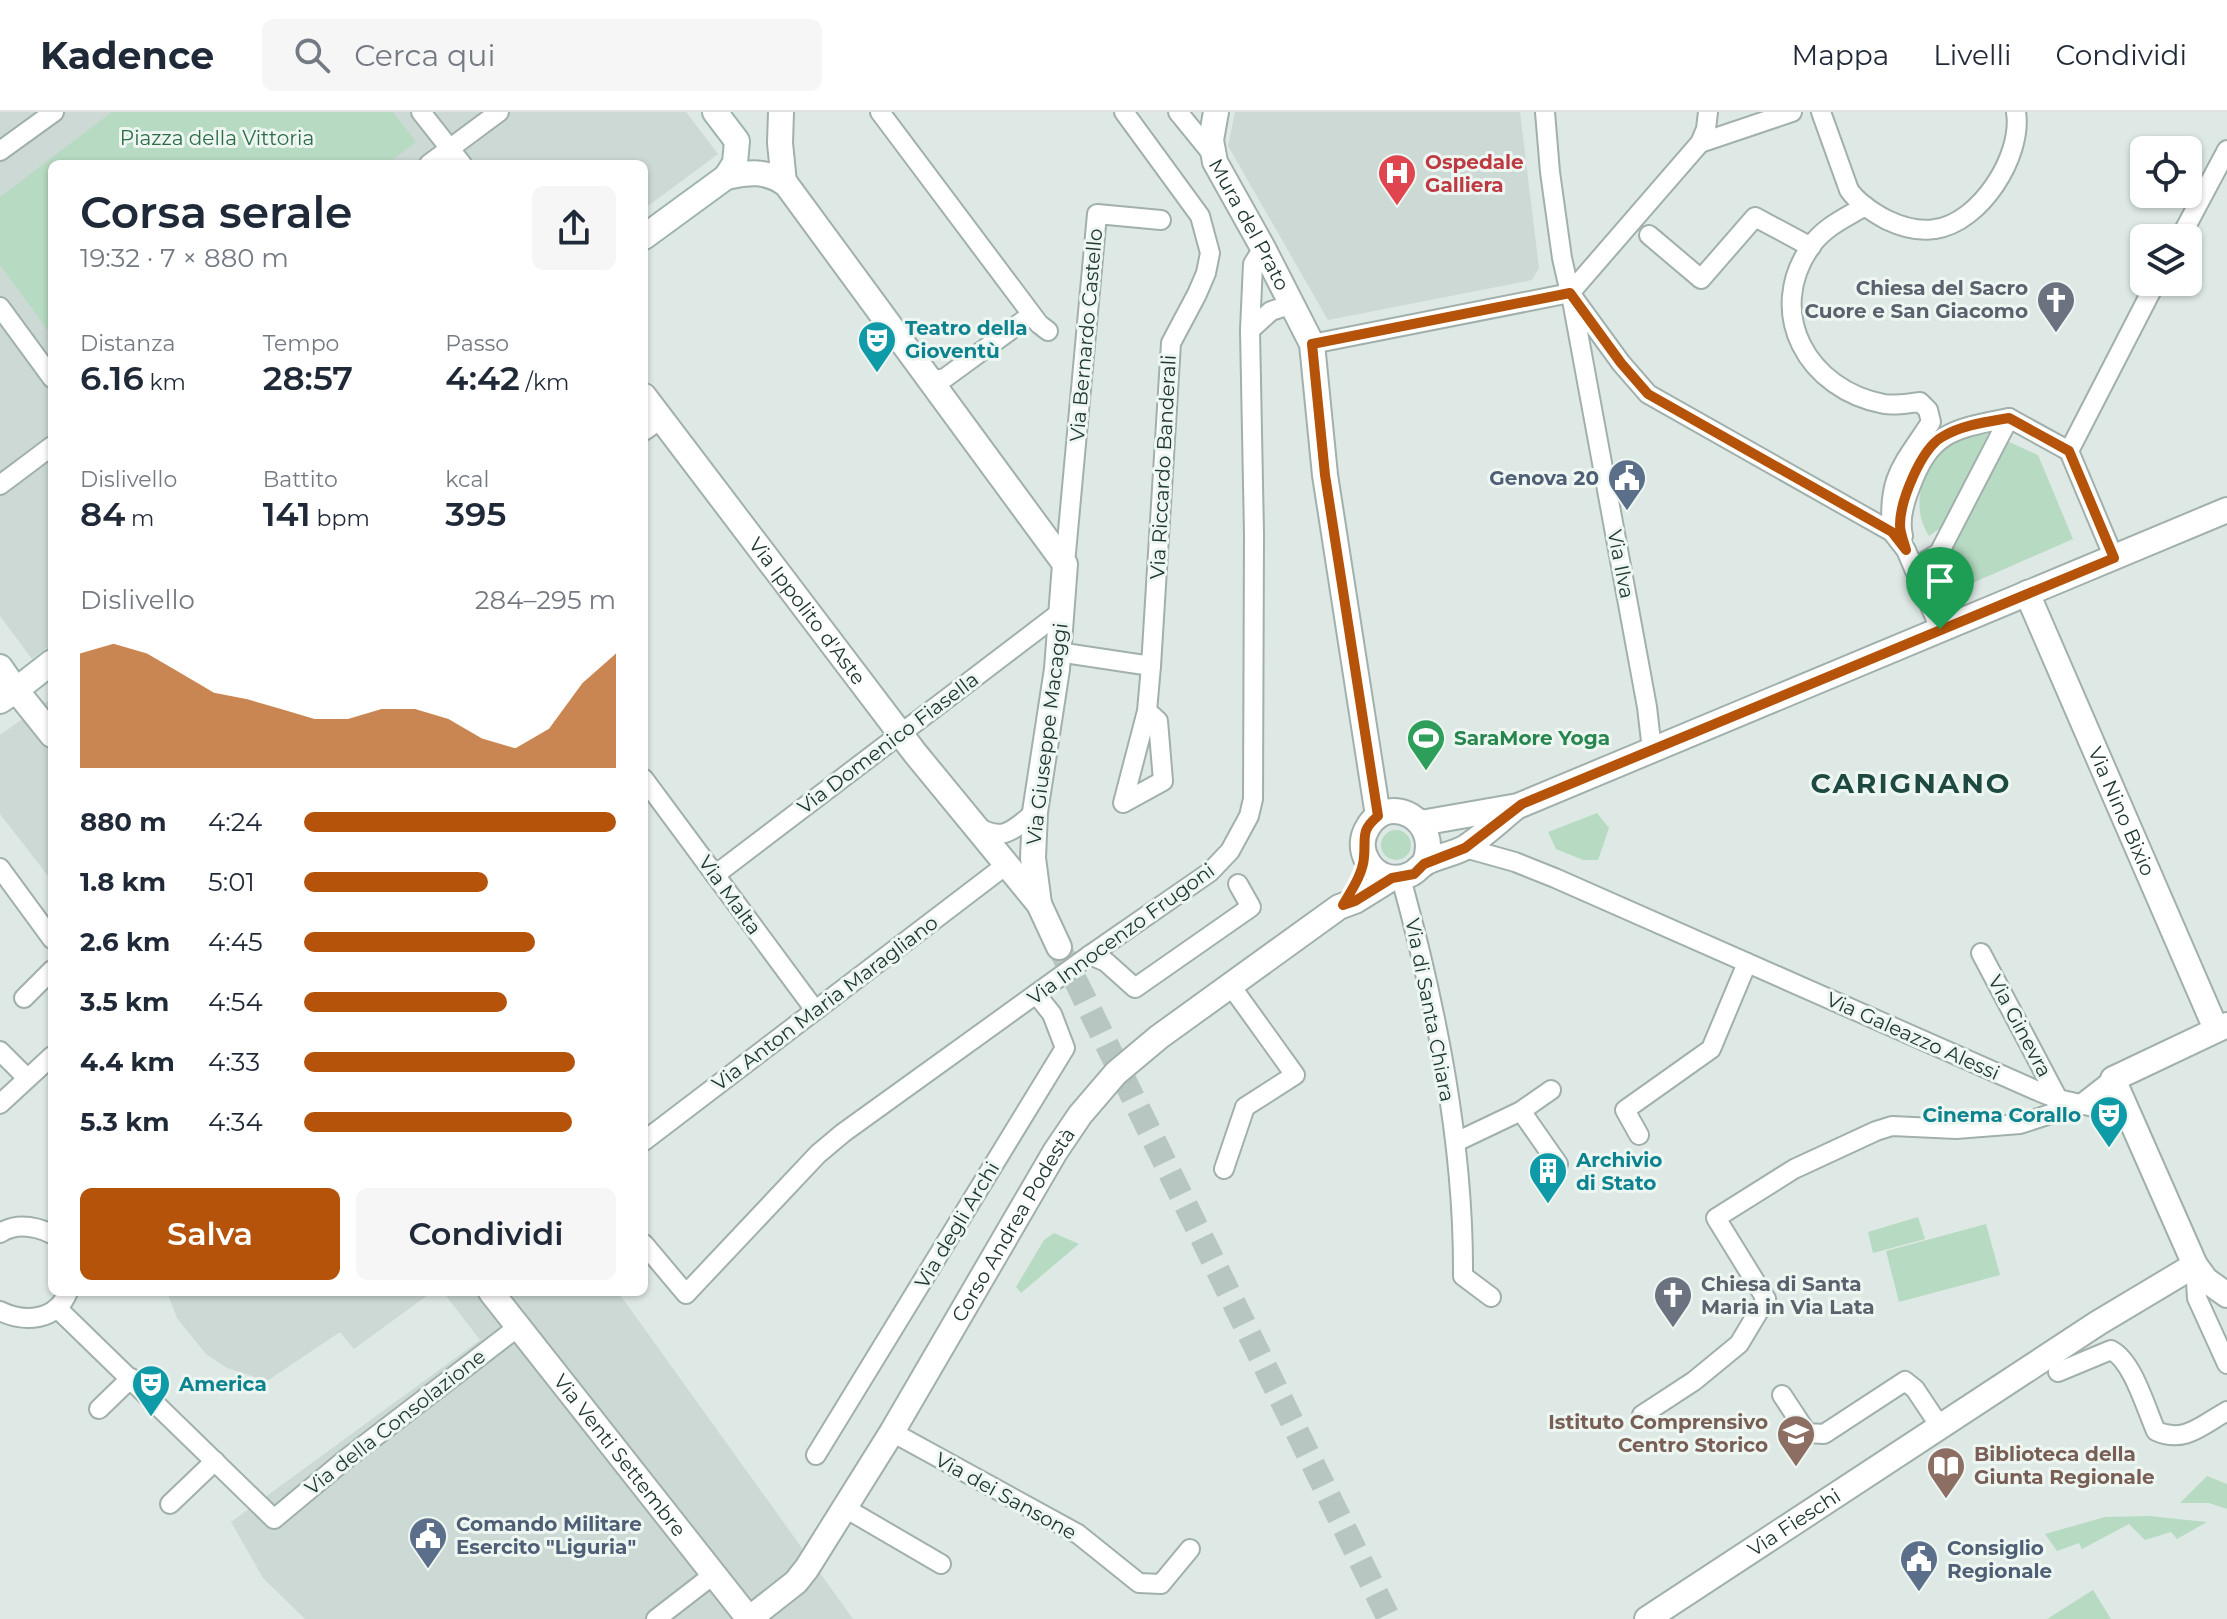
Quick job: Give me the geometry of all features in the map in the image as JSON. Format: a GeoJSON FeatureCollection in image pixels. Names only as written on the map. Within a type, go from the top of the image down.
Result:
{"type":"FeatureCollection","features":[{"type":"Feature","properties":{"kind":"street"},"geometry":{"type":"LineString","coordinates":[[0,151],[54,112]]}},
{"type":"Feature","properties":{"kind":"street"},"geometry":{"type":"LineString","coordinates":[[421,112],[459,160]]}},
{"type":"Feature","properties":{"kind":"street"},"geometry":{"type":"LineString","coordinates":[[434,160],[499,112]]}},
{"type":"Feature","properties":{"kind":"street"},"geometry":{"type":"LineString","coordinates":[[648,234],[726,177],[735,163],[737,141],[715,112]]}},
{"type":"Feature","properties":{"kind":"street"},"geometry":{"type":"LineString","coordinates":[[781,112],[784,183]]}},
{"type":"Feature","properties":{"kind":"street"},"geometry":{"type":"LineString","coordinates":[[880,112],[1031,315],[1048,331]]}},
{"type":"Feature","properties":{"kind":"street","name":"Via Riccardo Banderali"},"geometry":{"type":"LineString","coordinates":[[1124,112],[1200,216],[1210,253],[1197,294],[1171,343],[1147,711]]}},
{"type":"Feature","properties":{"kind":"street","name":"Mura del Prato"},"geometry":{"type":"LineString","coordinates":[[1178,112],[1210,127],[1263,248],[1312,344],[1325,475],[1378,816]]}},
{"type":"Feature","properties":{"kind":"street","name":"Via Ilva"},"geometry":{"type":"LineString","coordinates":[[1545,112],[1562,258],[1647,707],[1652,750]]}},
{"type":"Feature","properties":{"kind":"street"},"geometry":{"type":"LineString","coordinates":[[1312,344],[1570,293],[1705,128],[1763,112]]}},
{"type":"Feature","properties":{"kind":"street"},"geometry":{"type":"LineString","coordinates":[[1705,128],[1792,112]]}},
{"type":"Feature","properties":{"kind":"street"},"geometry":{"type":"LineString","coordinates":[[1821,112],[1849,190],[1865,206],[1896,224],[1920,231],[1958,221],[1990,192],[2001,176],[2016,141],[2016,112]]}},
{"type":"Feature","properties":{"kind":"street"},"geometry":{"type":"LineString","coordinates":[[2187,224],[2227,150]]}},
{"type":"Feature","properties":{"kind":"street"},"geometry":{"type":"LineString","coordinates":[[726,177],[755,172],[772,175],[784,183],[1065,564]]}},
{"type":"Feature","properties":{"kind":"street"},"geometry":{"type":"LineString","coordinates":[[1865,206],[1826,229],[1811,247],[1794,284],[1793,320],[1805,354],[1827,380],[1881,404],[1920,402],[1928,410],[1931,422],[1907,455],[1893,488],[1889,505],[1892,532]]}},
{"type":"Feature","properties":{"kind":"street","name":"Via Bernardo Castello"},"geometry":{"type":"LineString","coordinates":[[1075,473],[1097,214],[1161,220]]}},
{"type":"Feature","properties":{"kind":"street"},"geometry":{"type":"LineString","coordinates":[[1649,235],[1701,279],[1755,217],[1811,247]]}},
{"type":"Feature","properties":{"kind":"street","name":"Via Innocenzo Frugoni"},"geometry":{"type":"LineString","coordinates":[[648,1249],[686,1294],[818,1154],[874,1110],[1210,872],[1230,851],[1249,816],[1253,799],[1254,550],[1250,330],[1253,264],[1263,248]]}},
{"type":"Feature","properties":{"kind":"street"},"geometry":{"type":"LineString","coordinates":[[1570,293],[1648,394],[1892,532],[1906,550]]}},
{"type":"Feature","properties":{"kind":"street"},"geometry":{"type":"LineString","coordinates":[[2069,451],[2149,296]]}},
{"type":"Feature","properties":{"kind":"street"},"geometry":{"type":"LineString","coordinates":[[1250,330],[1271,311],[1293,304]]}},
{"type":"Feature","properties":{"kind":"street"},"geometry":{"type":"LineString","coordinates":[[0,307],[48,373]]}},
{"type":"Feature","properties":{"kind":"street"},"geometry":{"type":"LineString","coordinates":[[928,381],[945,378],[1031,315]]}},
{"type":"Feature","properties":{"kind":"street"},"geometry":{"type":"LineString","coordinates":[[1586,379],[1599,358],[1612,350]]}},
{"type":"Feature","properties":{"kind":"street"},"geometry":{"type":"LineString","coordinates":[[1914,568],[1939,553],[2009,418]]}},
{"type":"Feature","properties":{"kind":"street"},"geometry":{"type":"LineString","coordinates":[[1940,629],[1906,550],[1900,525],[1915,474],[1928,450],[1939,438],[1955,431],[2009,418],[2069,451],[2114,558]]}},
{"type":"Feature","properties":{"kind":"street","name":"Via Ippolito d'Aste"},"geometry":{"type":"LineString","coordinates":[[653,425],[1039,904],[1059,947]]}},
{"type":"Feature","properties":{"kind":"street"},"geometry":{"type":"LineString","coordinates":[[0,485],[48,449]]}},
{"type":"Feature","properties":{"kind":"street","name":"Via Giuseppe Macaggi"},"geometry":{"type":"LineString","coordinates":[[1039,904],[1033,858],[1035,812],[1058,652],[1075,473]]}},
{"type":"Feature","properties":{"kind":"street"},"geometry":{"type":"LineString","coordinates":[[1027,514],[1041,521],[1050,521],[1072,501]]}},
{"type":"Feature","properties":{"kind":"street"},"geometry":{"type":"LineString","coordinates":[[1421,823],[1518,806],[2227,510]]}},
{"type":"Feature","properties":{"kind":"street","name":"Via Nino Bixio"},"geometry":{"type":"LineString","coordinates":[[2027,593],[2221,1027]]}},
{"type":"Feature","properties":{"kind":"street","name":"Via Domenico Fiasella"},"geometry":{"type":"LineString","coordinates":[[715,875],[1062,611]]}},
{"type":"Feature","properties":{"kind":"street"},"geometry":{"type":"LineString","coordinates":[[1058,652],[1151,666]]}},
{"type":"Feature","properties":{"kind":"street"},"geometry":{"type":"LineString","coordinates":[[8,695],[48,665]]}},
{"type":"Feature","properties":{"kind":"street"},"geometry":{"type":"LineString","coordinates":[[0,667],[8,695],[48,731]]}},
{"type":"Feature","properties":{"kind":"street","name":"Via Malta"},"geometry":{"type":"LineString","coordinates":[[648,784],[815,1010]]}},
{"type":"Feature","properties":{"kind":"street"},"geometry":{"type":"LineString","coordinates":[[1424,864],[1429,843],[1427,832],[1412,815],[1389,812],[1371,822],[1363,838],[1364,856],[1370,867],[1380,875],[1396,878],[1414,874],[1424,864],[1465,848],[1518,806]]}},
{"type":"Feature","properties":{"kind":"street"},"geometry":{"type":"LineString","coordinates":[[972,824],[997,836],[1011,830],[1035,812]]}},
{"type":"Feature","properties":{"kind":"street","name":"Via Galeazzo Alessi"},"geometry":{"type":"LineString","coordinates":[[1465,848],[1515,862],[2058,1099],[2129,1115]]}},
{"type":"Feature","properties":{"kind":"street","name":"Corso Andrea Podestà"},"geometry":{"type":"LineString","coordinates":[[1343,905],[1355,885],[1364,856]]}},
{"type":"Feature","properties":{"kind":"street","name":"Via Anton Maria Maragliano"},"geometry":{"type":"LineString","coordinates":[[648,1138],[1006,865]]}},
{"type":"Feature","properties":{"kind":"street"},"geometry":{"type":"LineString","coordinates":[[0,868],[48,934]]}},
{"type":"Feature","properties":{"kind":"street","name":"Corso Andrea Podestà"},"geometry":{"type":"LineString","coordinates":[[749,1619],[796,1582],[892,1432],[1048,1164],[1080,1115],[1116,1073],[1159,1037],[1343,905],[1396,878]]}},
{"type":"Feature","properties":{"kind":"street","name":"Via di Santa Chiara"},"geometry":{"type":"LineString","coordinates":[[1396,878],[1418,937],[1456,1142],[1463,1276],[1491,1297]]}},
{"type":"Feature","properties":{"kind":"street"},"geometry":{"type":"LineString","coordinates":[[1090,955],[1106,962],[1135,988],[1251,907],[1238,884]]}},
{"type":"Feature","properties":{"kind":"street","name":"Via Ginevra"},"geometry":{"type":"LineString","coordinates":[[1981,953],[2058,1099]]}},
{"type":"Feature","properties":{"kind":"street"},"geometry":{"type":"LineString","coordinates":[[1639,1135],[1625,1110],[1711,1049],[1747,963]]}},
{"type":"Feature","properties":{"kind":"street"},"geometry":{"type":"LineString","coordinates":[[24,998],[48,974]]}},
{"type":"Feature","properties":{"kind":"street"},"geometry":{"type":"LineString","coordinates":[[1224,1169],[1245,1107],[1295,1075],[1231,986]]}},
{"type":"Feature","properties":{"kind":"street","name":"Via degli Archi"},"geometry":{"type":"LineString","coordinates":[[816,1455],[1065,1048],[1052,1014],[1036,994]]}},
{"type":"Feature","properties":{"kind":"street"},"geometry":{"type":"LineString","coordinates":[[1642,1415],[1694,1381],[1739,1344],[1766,1299],[1716,1218],[1794,1169],[1892,1126],[1956,1129],[2020,1124],[2081,1104],[2113,1079],[2221,1027]]}},
{"type":"Feature","properties":{"kind":"street"},"geometry":{"type":"LineString","coordinates":[[0,1051],[27,1078]]}},
{"type":"Feature","properties":{"kind":"street"},"geometry":{"type":"LineString","coordinates":[[0,1104],[48,1060]]}},
{"type":"Feature","properties":{"kind":"street"},"geometry":{"type":"LineString","coordinates":[[2113,1079],[2195,1265],[2206,1280],[2227,1295]]}},
{"type":"Feature","properties":{"kind":"street"},"geometry":{"type":"LineString","coordinates":[[1456,1142],[1521,1111],[1551,1090]]}},
{"type":"Feature","properties":{"kind":"street"},"geometry":{"type":"LineString","coordinates":[[1521,1111],[1558,1164]]}},
{"type":"Feature","properties":{"kind":"street"},"geometry":{"type":"LineString","coordinates":[[0,1233],[9,1228],[29,1227],[48,1233]]}},
{"type":"Feature","properties":{"kind":"street"},"geometry":{"type":"LineString","coordinates":[[2195,1265],[2197,1298],[2227,1364]]}},
{"type":"Feature","properties":{"kind":"street","name":"Via Fieschi"},"geometry":{"type":"LineString","coordinates":[[1647,1619],[2098,1323],[2195,1265]]}},
{"type":"Feature","properties":{"kind":"street"},"geometry":{"type":"LineString","coordinates":[[0,1311],[14,1318],[29,1320],[57,1308],[65,1296]]}},
{"type":"Feature","properties":{"kind":"street","name":"Via Venti Settembre"},"geometry":{"type":"LineString","coordinates":[[494,1296],[749,1619]]}},
{"type":"Feature","properties":{"kind":"street"},"geometry":{"type":"LineString","coordinates":[[57,1308],[215,1461],[170,1504]]}},
{"type":"Feature","properties":{"kind":"street","name":"Via della Consolazione"},"geometry":{"type":"LineString","coordinates":[[215,1461],[274,1519],[346,1459],[518,1327]]}},
{"type":"Feature","properties":{"kind":"street"},"geometry":{"type":"LineString","coordinates":[[2058,1372],[2111,1350],[2120,1355],[2128,1366],[2156,1431],[2169,1437],[2180,1437],[2227,1411]]}},
{"type":"Feature","properties":{"kind":"street"},"geometry":{"type":"LineString","coordinates":[[99,1409],[131,1378]]}},
{"type":"Feature","properties":{"kind":"street"},"geometry":{"type":"LineString","coordinates":[[1782,1395],[1807,1433],[1824,1434],[1905,1381],[1915,1389],[1941,1428]]}},
{"type":"Feature","properties":{"kind":"street","name":"Via dei Sansone"},"geometry":{"type":"LineString","coordinates":[[892,1432],[1078,1534],[1139,1583],[1161,1584],[1190,1549]]}},
{"type":"Feature","properties":{"kind":"street"},"geometry":{"type":"LineString","coordinates":[[845,1508],[941,1564]]}},
{"type":"Feature","properties":{"kind":"street"},"geometry":{"type":"LineString","coordinates":[[661,1616],[713,1575]]}},
{"type":"Feature","properties":{"kind":"shaded area"},"geometry":{"type":"Polygon","coordinates":[[[0,112],[686,112],[718,154],[648,206],[648,160],[48,160],[48,647],[32,659],[0,616],[0,112]]]}},
{"type":"Feature","properties":{"kind":"shaded area","name":"Ospedale Galliera"},"geometry":{"type":"Polygon","coordinates":[[[1235,112],[1520,112],[1539,268],[1532,280],[1328,320],[1228,146],[1235,112]]]}},
{"type":"Feature","properties":{"kind":"shaded area"},"geometry":{"type":"Polygon","coordinates":[[[48,701],[48,876],[0,814],[0,735],[48,701]]]}},
{"type":"Feature","properties":{"kind":"shaded area"},"geometry":{"type":"Polygon","coordinates":[[[169,1296],[427,1296],[354,1349],[340,1332],[267,1381],[227,1368],[206,1354],[177,1318],[169,1296]]]}},
{"type":"Feature","properties":{"kind":"shaded area"},"geometry":{"type":"Polygon","coordinates":[[[446,1296],[621,1296],[853,1619],[305,1619],[263,1578],[231,1522],[480,1340],[446,1296]]]}},
{"type":"Feature","properties":{"kind":"green space","name":"Piazza della Vittoria"},"geometry":{"type":"Polygon","coordinates":[[[112,112],[393,112],[416,142],[392,160],[49,160],[112,112]]]}},
{"type":"Feature","properties":{"kind":"green space"},"geometry":{"type":"Polygon","coordinates":[[[48,161],[48,331],[0,265],[0,197],[48,161]]]}},
{"type":"Feature","properties":{"kind":"green space"},"geometry":{"type":"Polygon","coordinates":[[[1988,434],[1943,526],[1929,536],[1919,505],[1923,484],[1932,465],[1954,440],[1988,434]]]}},
{"type":"Feature","properties":{"kind":"green space"},"geometry":{"type":"Polygon","coordinates":[[[2007,441],[2038,455],[2073,539],[1959,589],[1946,560],[2007,441]]]}},
{"type":"Feature","properties":{"kind":"green space"},"geometry":{"type":"Polygon","coordinates":[[[1597,813],[1609,828],[1598,860],[1583,860],[1556,849],[1548,832],[1597,813]]]}},
{"type":"Feature","properties":{"kind":"green space"},"geometry":{"type":"Polygon","coordinates":[[[1396,830],[1402,831],[1410,839],[1410,851],[1402,859],[1396,860],[1390,859],[1382,851],[1381,845],[1382,839],[1390,831],[1396,830]]]}},
{"type":"Feature","properties":{"kind":"green space"},"geometry":{"type":"Polygon","coordinates":[[[1918,1217],[1925,1239],[1873,1253],[1868,1232],[1918,1217]]]}},
{"type":"Feature","properties":{"kind":"green space"},"geometry":{"type":"Polygon","coordinates":[[[1986,1224],[2000,1275],[1899,1302],[1886,1251],[1986,1224]]]}},
{"type":"Feature","properties":{"kind":"green space"},"geometry":{"type":"Polygon","coordinates":[[[1054,1233],[1079,1244],[1021,1293],[1016,1287],[1044,1240],[1054,1233]]]}},
{"type":"Feature","properties":{"kind":"green space"},"geometry":{"type":"Polygon","coordinates":[[[2207,1476],[2227,1484],[2227,1509],[2209,1503],[2180,1503],[2207,1476]]]}},
{"type":"Feature","properties":{"kind":"green space"},"geometry":{"type":"Polygon","coordinates":[[[2149,1516],[2207,1522],[2177,1539],[2171,1532],[2145,1540],[2129,1524],[2082,1549],[2079,1543],[2057,1551],[2045,1534],[2105,1517],[2149,1516]]]}},
{"type":"Feature","properties":{"kind":"green space"},"geometry":{"type":"Polygon","coordinates":[[[2093,1590],[2111,1619],[2047,1619],[2093,1590]]]}},
{"type":"Feature","properties":{"kind":"tunnel"},"geometry":{"type":"LineString","coordinates":[[1059,947],[1389,1619]]}},
{"type":"Feature","properties":{"kind":"place","name":"Ospedale Galliera"},"geometry":{"type":"Point","coordinates":[1397,207]}},
{"type":"Feature","properties":{"kind":"place","name":"Chiesa del Sacro Cuore e San Giacomo"},"geometry":{"type":"Point","coordinates":[2056,334]}},
{"type":"Feature","properties":{"kind":"place","name":"Teatro della Gioventù"},"geometry":{"type":"Point","coordinates":[877,374]}},
{"type":"Feature","properties":{"kind":"place","name":"Genova 20"},"geometry":{"type":"Point","coordinates":[1627,512]}},
{"type":"Feature","properties":{"kind":"place","name":"SaraMore Yoga"},"geometry":{"type":"Point","coordinates":[1426,772]}},
{"type":"Feature","properties":{"kind":"place","name":"Cinema Corallo"},"geometry":{"type":"Point","coordinates":[2109,1149]}},
{"type":"Feature","properties":{"kind":"place","name":"Archivio di Stato"},"geometry":{"type":"Point","coordinates":[1548,1205]}},
{"type":"Feature","properties":{"kind":"place","name":"Chiesa di Santa Maria in Via Lata"},"geometry":{"type":"Point","coordinates":[1673,1329]}},
{"type":"Feature","properties":{"kind":"place","name":"America"},"geometry":{"type":"Point","coordinates":[151,1418]}},
{"type":"Feature","properties":{"kind":"place","name":"Istituto Comprensivo Centro Storico"},"geometry":{"type":"Point","coordinates":[1796,1468]}},
{"type":"Feature","properties":{"kind":"place","name":"Biblioteca della Giunta Regionale"},"geometry":{"type":"Point","coordinates":[1946,1500]}},
{"type":"Feature","properties":{"kind":"place","name":"Comando Militare Esercito \"Liguria\""},"geometry":{"type":"Point","coordinates":[428,1570]}},
{"type":"Feature","properties":{"kind":"place","name":"Consiglio Regionale"},"geometry":{"type":"Point","coordinates":[1919,1593]}},
{"type":"Feature","properties":{"kind":"district","name":"CARIGNANO"},"geometry":{"type":"Point","coordinates":[1911,783]}},
{"type":"Feature","properties":{"kind":"route"},"geometry":{"type":"LineString","coordinates":[[1570,293],[1621,363],[1648,394],[1892,532],[1906,550],[1900,525],[1915,474],[1928,450],[1939,438],[1955,431],[2009,418],[2069,451],[2114,558],[1940,629],[1522,804],[1465,848],[1424,864],[1414,874],[1392,878],[1343,905],[1355,885],[1364,856],[1362,847],[1366,829],[1378,816],[1325,475],[1312,344],[1570,293]]}}]}
